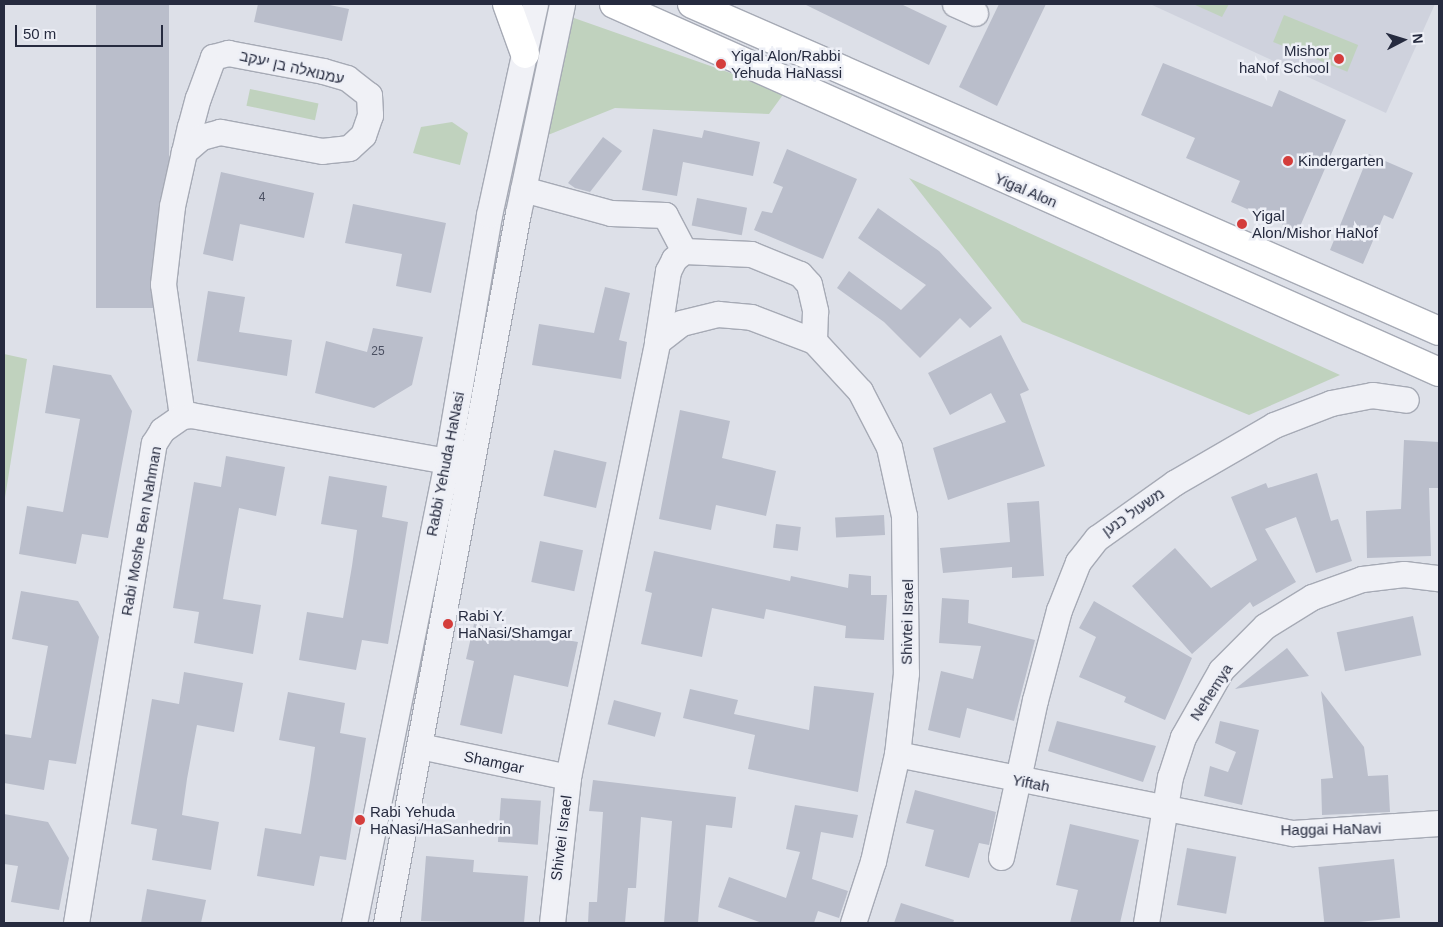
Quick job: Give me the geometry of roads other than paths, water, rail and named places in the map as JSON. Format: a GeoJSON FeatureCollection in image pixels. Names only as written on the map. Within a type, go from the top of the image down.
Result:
{"type":"FeatureCollection","features":[{"type":"Feature","properties":{"kind":"main road"},"geometry":{"type":"LineString","coordinates":[[507,4],[524,54]]}},
{"type":"Feature","properties":{"kind":"main road","name":"Yigal Alon"},"geometry":{"type":"LineString","coordinates":[[614,4],[1439,372]]}},
{"type":"Feature","properties":{"kind":"main road"},"geometry":{"type":"LineString","coordinates":[[692,4],[1439,331]]}},
{"type":"Feature","properties":{"kind":"street","name":"Rabbi Yehuda HaNasi"},"geometry":{"type":"LineString","coordinates":[[354,923],[447,461],[489,215],[535,4]]}},
{"type":"Feature","properties":{"kind":"street","name":"Rabbi Yehuda HaNasi"},"geometry":{"type":"LineString","coordinates":[[386,923],[523,189],[562,4]]}},
{"type":"Feature","properties":{"kind":"street","name":"עמנואלה בן יעקב"},"geometry":{"type":"LineString","coordinates":[[182,416],[163,284],[172,206],[184,152],[198,98],[214,57],[228,52],[347,78],[369,95],[370,115],[363,135],[349,148],[322,152],[220,132]]}},
{"type":"Feature","properties":{"kind":"street"},"geometry":{"type":"LineString","coordinates":[[198,98],[207,121],[220,132]]}},
{"type":"Feature","properties":{"kind":"street"},"geometry":{"type":"LineString","coordinates":[[184,152],[201,137],[220,132]]}},
{"type":"Feature","properties":{"kind":"street"},"geometry":{"type":"LineString","coordinates":[[523,189],[611,213],[665,215],[684,251],[751,254],[800,274],[810,284],[815,311],[814,341]]}},
{"type":"Feature","properties":{"kind":"street","name":"Shivtei Israel"},"geometry":{"type":"LineString","coordinates":[[552,923],[568,777],[657,342],[668,271],[684,251]]}},
{"type":"Feature","properties":{"kind":"street","name":"Shivtei Israel"},"geometry":{"type":"LineString","coordinates":[[657,342],[681,323],[718,314],[751,316],[814,341],[860,391],[889,446],[904,516],[907,567],[906,673],[897,754],[873,861],[853,923]]}},
{"type":"Feature","properties":{"kind":"street","name":"משעול כנען"},"geometry":{"type":"LineString","coordinates":[[1001,857],[1020,782],[1034,700],[1059,610],[1078,562],[1097,538],[1174,482],[1274,425],[1331,403],[1372,395],[1406,400]]}},
{"type":"Feature","properties":{"kind":"street"},"geometry":{"type":"LineString","coordinates":[[182,416],[447,461],[474,450]]}},
{"type":"Feature","properties":{"kind":"street","name":"Rabi Moshe Ben Nahman"},"geometry":{"type":"LineString","coordinates":[[76,923],[154,443],[162,430],[182,416]]}},
{"type":"Feature","properties":{"kind":"street"},"geometry":{"type":"LineString","coordinates":[[447,461],[468,484]]}},
{"type":"Feature","properties":{"kind":"street","name":"Nehemya"},"geometry":{"type":"LineString","coordinates":[[1146,923],[1165,809],[1183,737],[1202,701],[1222,670],[1266,626],[1312,597],[1362,579],[1404,574],[1439,578]]}},
{"type":"Feature","properties":{"kind":"street","name":"Shamgar"},"geometry":{"type":"LineString","coordinates":[[420,746],[568,777]]}},
{"type":"Feature","properties":{"kind":"street","name":"Yiftah"},"geometry":{"type":"LineString","coordinates":[[897,754],[1020,782],[1165,809]]}},
{"type":"Feature","properties":{"kind":"street","name":"Haggai HaNavi"},"geometry":{"type":"LineString","coordinates":[[1165,809],[1293,833],[1439,824]]}},
{"type":"Feature","properties":{"kind":"place","name":"Mishor haNof School"},"geometry":{"type":"Point","coordinates":[1339,59]}},
{"type":"Feature","properties":{"kind":"place","name":"Yigal Alon/Rabbi Yehuda HaNassi"},"geometry":{"type":"Point","coordinates":[721,64]}},
{"type":"Feature","properties":{"kind":"place","name":"Kindergarten"},"geometry":{"type":"Point","coordinates":[1288,161]}},
{"type":"Feature","properties":{"kind":"place","name":"Yigal Alon/Mishor HaNof"},"geometry":{"type":"Point","coordinates":[1242,224]}},
{"type":"Feature","properties":{"kind":"place","name":"Rabi Y. HaNasi/Shamgar"},"geometry":{"type":"Point","coordinates":[448,624]}},
{"type":"Feature","properties":{"kind":"place","name":"Rabi Yehuda HaNasi/HaSanhedrin"},"geometry":{"type":"Point","coordinates":[360,820]}}]}
